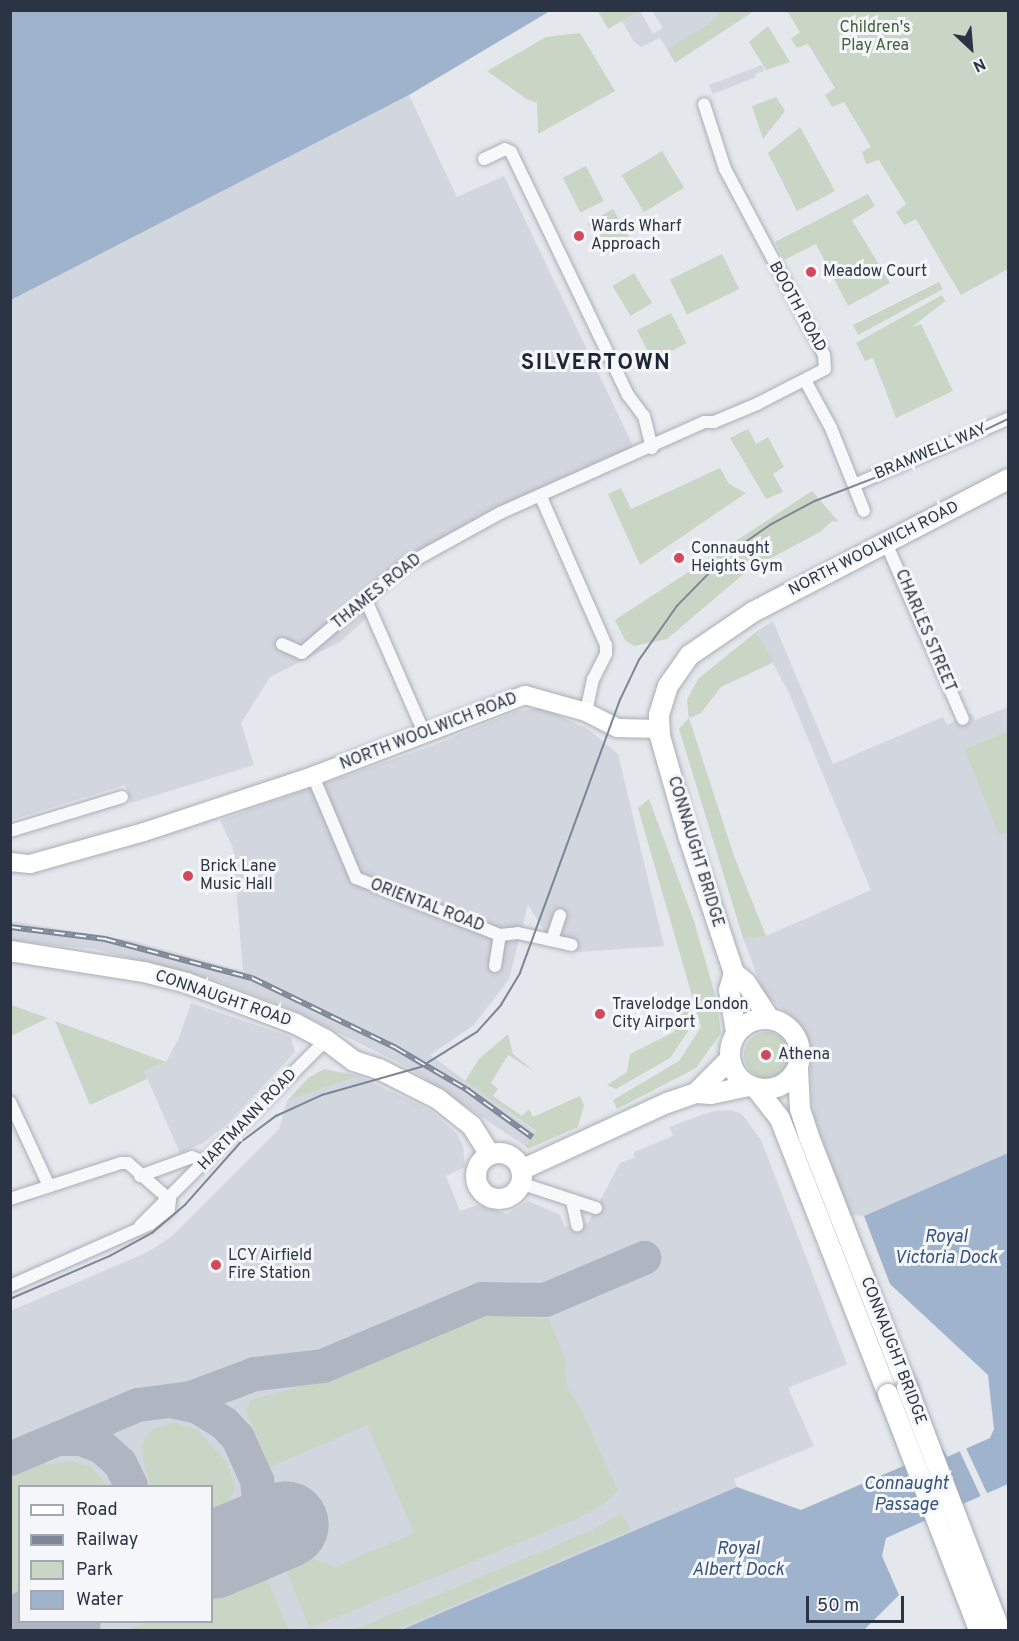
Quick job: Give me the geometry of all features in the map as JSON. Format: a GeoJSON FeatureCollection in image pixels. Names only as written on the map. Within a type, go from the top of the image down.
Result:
{"type":"FeatureCollection","features":[{"type":"Feature","properties":{"kind":"main road","name":"NORTH WOOLWICH ROAD"},"geometry":{"type":"LineString","coordinates":[[659,729],[659,715],[668,686],[690,655],[753,612],[1008,478]]}},
{"type":"Feature","properties":{"kind":"main road","name":"CONNAUGHT BRIDGE"},"geometry":{"type":"LineString","coordinates":[[659,729],[689,838],[734,973],[746,983],[769,1018]]}},
{"type":"Feature","properties":{"kind":"main road","name":"CONNAUGHT ROAD"},"geometry":{"type":"LineString","coordinates":[[10,951],[144,972],[187,983],[249,1005],[326,1040],[354,1061],[379,1069],[457,1112],[472,1126],[490,1155]]}},
{"type":"Feature","properties":{"kind":"main road","name":"CONNAUGHT BRIDGE"},"geometry":{"type":"LineString","coordinates":[[734,973],[729,990],[736,1032]]}},
{"type":"Feature","properties":{"kind":"main road"},"geometry":{"type":"LineString","coordinates":[[520,1177],[512,1158],[490,1155],[478,1168],[478,1185],[483,1193],[490,1198],[508,1197],[520,1177],[640,1113],[696,1093],[711,1094],[753,1087],[776,1088],[798,1069],[800,1043],[793,1031],[769,1018],[751,1022],[736,1032],[730,1059],[696,1093]]}},
{"type":"Feature","properties":{"kind":"main road"},"geometry":{"type":"LineString","coordinates":[[730,1059],[737,1076],[753,1087]]}},
{"type":"Feature","properties":{"kind":"main road","name":"CONNAUGHT BRIDGE"},"geometry":{"type":"LineString","coordinates":[[798,1069],[800,1108],[820,1195],[979,1630]]}},
{"type":"Feature","properties":{"kind":"main road","name":"CONNAUGHT BRIDGE"},"geometry":{"type":"LineString","coordinates":[[753,1087],[780,1119],[820,1195],[1000,1630]]}},
{"type":"Feature","properties":{"kind":"street","name":"BOOTH ROAD"},"geometry":{"type":"LineString","coordinates":[[652,448],[704,422],[714,422],[806,382],[825,369],[824,355],[725,169],[704,104]]}},
{"type":"Feature","properties":{"kind":"street"},"geometry":{"type":"LineString","coordinates":[[484,159],[505,149],[511,152],[628,395],[644,416],[652,448]]}},
{"type":"Feature","properties":{"kind":"street"},"geometry":{"type":"LineString","coordinates":[[806,382],[864,511]]}},
{"type":"Feature","properties":{"kind":"street","name":"BRAMWELL WAY"},"geometry":{"type":"LineString","coordinates":[[852,480],[1008,419]]}},
{"type":"Feature","properties":{"kind":"street","name":"THAMES ROAD"},"geometry":{"type":"LineString","coordinates":[[282,644],[302,653],[404,566],[447,540],[652,448]]}},
{"type":"Feature","properties":{"kind":"street"},"geometry":{"type":"LineString","coordinates":[[541,497],[606,645],[606,654],[593,679],[586,712]]}},
{"type":"Feature","properties":{"kind":"street","name":"CHARLES STREET"},"geometry":{"type":"LineString","coordinates":[[886,543],[963,720]]}},
{"type":"Feature","properties":{"kind":"street"},"geometry":{"type":"LineString","coordinates":[[366,600],[425,735]]}},
{"type":"Feature","properties":{"kind":"street","name":"NORTH WOOLWICH ROAD"},"geometry":{"type":"LineString","coordinates":[[10,862],[30,864],[133,835],[313,776],[425,735],[525,694],[586,712],[617,728],[659,729]]}},
{"type":"Feature","properties":{"kind":"street","name":"ORIENTAL ROAD"},"geometry":{"type":"LineString","coordinates":[[313,776],[356,878],[500,935],[519,933],[572,945]]}},
{"type":"Feature","properties":{"kind":"street"},"geometry":{"type":"LineString","coordinates":[[10,831],[122,797]]}},
{"type":"Feature","properties":{"kind":"street"},"geometry":{"type":"LineString","coordinates":[[552,940],[560,915]]}},
{"type":"Feature","properties":{"kind":"street","name":"ORIENTAL ROAD"},"geometry":{"type":"LineString","coordinates":[[495,966],[500,935]]}},
{"type":"Feature","properties":{"kind":"street","name":"HARTMANN ROAD"},"geometry":{"type":"LineString","coordinates":[[10,1286],[161,1216],[169,1209],[170,1200],[326,1040]]}},
{"type":"Feature","properties":{"kind":"street"},"geometry":{"type":"LineString","coordinates":[[10,1102],[49,1186]]}},
{"type":"Feature","properties":{"kind":"street"},"geometry":{"type":"LineString","coordinates":[[140,1176],[192,1157],[206,1163]]}},
{"type":"Feature","properties":{"kind":"street"},"geometry":{"type":"LineString","coordinates":[[10,1199],[121,1163],[128,1163],[140,1176],[170,1200]]}},
{"type":"Feature","properties":{"kind":"street"},"geometry":{"type":"LineString","coordinates":[[155,1187],[164,1169]]}},
{"type":"Feature","properties":{"kind":"street"},"geometry":{"type":"LineString","coordinates":[[520,1177],[575,1202],[596,1208]]}},
{"type":"Feature","properties":{"kind":"street"},"geometry":{"type":"LineString","coordinates":[[575,1202],[577,1225]]}},
{"type":"Feature","properties":{"kind":"shaded area"},"geometry":{"type":"Polygon","coordinates":[[[640,11],[653,34],[663,28],[652,11],[718,11],[716,20],[667,49],[660,38],[641,47],[634,42],[622,21],[640,11]]]}},
{"type":"Feature","properties":{"kind":"shaded area"},"geometry":{"type":"Polygon","coordinates":[[[762,65],[764,71],[755,74],[756,77],[713,94],[709,85],[762,65]]]}},
{"type":"Feature","properties":{"kind":"shaded area"},"geometry":{"type":"Polygon","coordinates":[[[409,95],[457,197],[504,176],[635,450],[428,547],[372,605],[369,616],[340,642],[270,677],[241,723],[254,765],[131,803],[125,785],[11,820],[11,300],[409,95]]]}},
{"type":"Feature","properties":{"kind":"shaded area"},"geometry":{"type":"Polygon","coordinates":[[[773,621],[833,764],[943,717],[947,725],[972,714],[975,720],[1008,707],[1008,731],[964,749],[999,834],[1008,831],[1008,1153],[864,1216],[850,1215],[813,1114],[809,1049],[797,1021],[764,994],[743,938],[766,936],[871,890],[789,693],[756,632],[773,621]]]}},
{"type":"Feature","properties":{"kind":"shaded area"},"geometry":{"type":"Polygon","coordinates":[[[542,708],[588,729],[618,754],[664,946],[577,952],[554,948],[528,904],[509,979],[474,1025],[430,1055],[536,1132],[525,1146],[409,1068],[291,1009],[215,980],[94,949],[11,941],[10,921],[134,941],[243,971],[233,848],[220,820],[434,745],[517,711],[542,708]]]}},
{"type":"Feature","properties":{"kind":"shaded area"},"geometry":{"type":"Polygon","coordinates":[[[191,1003],[291,1037],[295,1052],[226,1125],[203,1143],[180,1153],[144,1071],[166,1062],[178,1040],[191,1003]]]}},
{"type":"Feature","properties":{"kind":"shaded area"},"geometry":{"type":"Polygon","coordinates":[[[359,1076],[430,1110],[457,1134],[463,1146],[465,1167],[446,1176],[460,1211],[478,1205],[507,1214],[528,1201],[560,1215],[565,1227],[588,1223],[620,1163],[634,1158],[634,1152],[673,1136],[669,1127],[713,1111],[731,1110],[742,1114],[761,1140],[847,1364],[788,1388],[814,1446],[734,1479],[737,1487],[401,1630],[11,1630],[10,1311],[146,1253],[171,1237],[279,1129],[287,1101],[359,1076]]]}},
{"type":"Feature","properties":{"kind":"green space"},"geometry":{"type":"Polygon","coordinates":[[[598,11],[640,11],[608,29],[598,11]]]}},
{"type":"Feature","properties":{"kind":"green space"},"geometry":{"type":"Polygon","coordinates":[[[718,11],[754,11],[675,63],[667,49],[715,20],[718,11]]]}},
{"type":"Feature","properties":{"kind":"green space","name":"Children's Play Area"},"geometry":{"type":"Polygon","coordinates":[[[787,11],[1008,11],[1008,269],[961,295],[916,219],[904,225],[896,212],[906,204],[879,160],[866,164],[862,152],[871,147],[844,102],[832,107],[825,95],[835,88],[808,44],[797,48],[791,39],[800,32],[787,11]]]}},
{"type":"Feature","properties":{"kind":"green space"},"geometry":{"type":"Polygon","coordinates":[[[768,26],[790,62],[766,70],[749,42],[768,26]]]}},
{"type":"Feature","properties":{"kind":"green space"},"geometry":{"type":"Polygon","coordinates":[[[580,33],[615,91],[538,134],[537,103],[525,98],[487,71],[546,37],[580,33]]]}},
{"type":"Feature","properties":{"kind":"green space"},"geometry":{"type":"Polygon","coordinates":[[[776,97],[785,111],[763,139],[752,106],[776,97]]]}},
{"type":"Feature","properties":{"kind":"green space"},"geometry":{"type":"Polygon","coordinates":[[[800,127],[835,191],[797,211],[768,153],[800,127]]]}},
{"type":"Feature","properties":{"kind":"green space"},"geometry":{"type":"Polygon","coordinates":[[[662,151],[684,188],[644,212],[622,175],[662,151]]]}},
{"type":"Feature","properties":{"kind":"green space"},"geometry":{"type":"Polygon","coordinates":[[[586,166],[604,201],[581,213],[563,178],[586,166]]]}},
{"type":"Feature","properties":{"kind":"green space"},"geometry":{"type":"Polygon","coordinates":[[[868,194],[875,206],[852,220],[890,283],[848,306],[816,244],[784,260],[775,242],[868,194]]]}},
{"type":"Feature","properties":{"kind":"green space"},"geometry":{"type":"Polygon","coordinates":[[[613,209],[631,240],[606,255],[588,224],[613,209]]]}},
{"type":"Feature","properties":{"kind":"green space"},"geometry":{"type":"Polygon","coordinates":[[[722,254],[739,289],[687,314],[670,279],[722,254]]]}},
{"type":"Feature","properties":{"kind":"green space"},"geometry":{"type":"Polygon","coordinates":[[[634,273],[652,303],[631,316],[613,286],[634,273]]]}},
{"type":"Feature","properties":{"kind":"green space"},"geometry":{"type":"Polygon","coordinates":[[[939,282],[943,289],[858,335],[853,325],[939,282]]]}},
{"type":"Feature","properties":{"kind":"green space"},"geometry":{"type":"Polygon","coordinates":[[[942,295],[945,301],[912,327],[921,324],[953,391],[896,418],[873,358],[865,361],[856,343],[942,295]]]}},
{"type":"Feature","properties":{"kind":"green space"},"geometry":{"type":"Polygon","coordinates":[[[671,313],[686,343],[653,361],[637,330],[671,313]]]}},
{"type":"Feature","properties":{"kind":"green space"},"geometry":{"type":"Polygon","coordinates":[[[748,429],[756,444],[768,437],[784,467],[773,474],[783,492],[766,499],[730,438],[748,429]]]}},
{"type":"Feature","properties":{"kind":"green space"},"geometry":{"type":"Polygon","coordinates":[[[720,468],[729,484],[746,493],[640,565],[608,494],[621,488],[631,509],[720,468]]]}},
{"type":"Feature","properties":{"kind":"green space"},"geometry":{"type":"Polygon","coordinates":[[[812,491],[839,522],[832,521],[820,532],[747,571],[667,639],[634,646],[625,640],[615,620],[812,491]]]}},
{"type":"Feature","properties":{"kind":"green space"},"geometry":{"type":"Polygon","coordinates":[[[756,632],[774,662],[721,687],[701,713],[689,718],[687,700],[698,679],[756,632]]]}},
{"type":"Feature","properties":{"kind":"green space"},"geometry":{"type":"Polygon","coordinates":[[[689,718],[734,856],[766,936],[743,938],[679,729],[689,718]]]}},
{"type":"Feature","properties":{"kind":"green space"},"geometry":{"type":"Polygon","coordinates":[[[1008,731],[1008,831],[999,835],[964,749],[1008,731]]]}},
{"type":"Feature","properties":{"kind":"green space"},"geometry":{"type":"Polygon","coordinates":[[[649,799],[694,921],[717,1002],[721,1033],[696,1068],[617,1109],[613,1100],[679,1061],[701,1027],[638,808],[649,799]]]}},
{"type":"Feature","properties":{"kind":"green space"},"geometry":{"type":"Polygon","coordinates":[[[11,1005],[48,1018],[11,1036],[11,1005]]]}},
{"type":"Feature","properties":{"kind":"green space"},"geometry":{"type":"Polygon","coordinates":[[[688,1005],[688,1031],[670,1058],[616,1089],[607,1085],[627,1072],[630,1054],[674,1032],[682,1008],[688,1005]]]}},
{"type":"Feature","properties":{"kind":"green space"},"geometry":{"type":"Polygon","coordinates":[[[55,1021],[166,1062],[144,1071],[147,1079],[90,1105],[55,1021]]]}},
{"type":"Feature","properties":{"kind":"green space"},"geometry":{"type":"Polygon","coordinates":[[[767,1032],[783,1039],[790,1055],[783,1071],[767,1078],[751,1071],[744,1055],[751,1039],[767,1032]]]}},
{"type":"Feature","properties":{"kind":"green space"},"geometry":{"type":"Polygon","coordinates":[[[508,1034],[513,1054],[534,1071],[508,1055],[491,1083],[498,1089],[493,1096],[522,1116],[529,1109],[533,1117],[580,1096],[584,1105],[578,1127],[528,1149],[525,1146],[536,1131],[465,1081],[479,1059],[508,1034]]]}},
{"type":"Feature","properties":{"kind":"green space"},"geometry":{"type":"Polygon","coordinates":[[[324,1069],[359,1076],[287,1101],[308,1078],[324,1069]]]}},
{"type":"Feature","properties":{"kind":"green space"},"geometry":{"type":"Polygon","coordinates":[[[493,1316],[549,1319],[565,1359],[566,1385],[580,1407],[618,1491],[605,1503],[574,1520],[310,1628],[283,1564],[304,1555],[336,1567],[414,1533],[367,1425],[270,1467],[246,1411],[251,1400],[341,1375],[469,1321],[493,1316]]]}},
{"type":"Feature","properties":{"kind":"green space"},"geometry":{"type":"Polygon","coordinates":[[[174,1422],[198,1430],[228,1464],[235,1490],[224,1511],[213,1516],[213,1485],[151,1485],[142,1457],[143,1442],[153,1429],[174,1422]]]}},
{"type":"Feature","properties":{"kind":"green space"},"geometry":{"type":"Polygon","coordinates":[[[70,1461],[90,1466],[107,1485],[18,1485],[18,1600],[11,1603],[11,1475],[30,1467],[70,1461]]]}},
{"type":"Feature","properties":{"kind":"green space"},"geometry":{"type":"Polygon","coordinates":[[[621,1513],[631,1530],[396,1630],[354,1630],[593,1530],[621,1513]]]}},
{"type":"Feature","properties":{"kind":"green space"},"geometry":{"type":"Polygon","coordinates":[[[264,1572],[289,1630],[126,1630],[144,1623],[213,1623],[213,1594],[264,1572]]]}},
{"type":"Feature","properties":{"kind":"water"},"geometry":{"type":"Polygon","coordinates":[[[11,10],[550,11],[409,95],[11,300],[11,10]]]}},
{"type":"Feature","properties":{"kind":"water","name":"Royal Albert Dock"},"geometry":{"type":"Polygon","coordinates":[[[1008,1153],[1008,1484],[886,1538],[882,1556],[899,1595],[864,1630],[401,1630],[737,1487],[801,1510],[943,1449],[947,1457],[990,1438],[994,1429],[988,1375],[890,1284],[864,1216],[1008,1153]]]}},
{"type":"Feature","properties":{"kind":"pier"},"geometry":{"type":"Polygon","coordinates":[[[965,1446],[988,1496],[982,1499],[959,1449],[965,1446]]]}},
{"type":"Feature","properties":{"kind":"taxiway"},"geometry":{"type":"LineString","coordinates":[[10,1459],[138,1405],[191,1398],[255,1374],[323,1366],[482,1299],[545,1300],[644,1258]]}},
{"type":"Feature","properties":{"kind":"taxiway"},"geometry":{"type":"LineString","coordinates":[[171,1401],[198,1407],[224,1423],[238,1438],[257,1480],[259,1499],[251,1525],[238,1540],[213,1554]]}},
{"type":"Feature","properties":{"kind":"taxiway"},"geometry":{"type":"LineString","coordinates":[[58,1439],[81,1439],[102,1447],[120,1463],[131,1485]]}},
{"type":"Feature","properties":{"kind":"runway"},"geometry":{"type":"LineString","coordinates":[[213,1555],[285,1524]]}},
{"type":"Feature","properties":{"kind":"runway"},"geometry":{"type":"LineString","coordinates":[[36,1630],[54,1623]]}},
{"type":"Feature","properties":{"kind":"tram line"},"geometry":{"type":"LineString","coordinates":[[10,1299],[110,1256],[152,1233],[185,1205],[241,1142],[276,1116],[322,1095],[421,1067],[477,1032],[501,1005],[520,973],[620,700],[639,660],[677,606],[728,554],[770,525],[815,501],[929,457],[1008,419]]}},
{"type":"Feature","properties":{"kind":"railway"},"geometry":{"type":"LineString","coordinates":[[10,927],[105,939],[252,978],[396,1048],[466,1089],[532,1137]]}},
{"type":"Feature","properties":{"kind":"place","name":"Wards Wharf Approach"},"geometry":{"type":"Point","coordinates":[579,236]}},
{"type":"Feature","properties":{"kind":"place","name":"Meadow Court"},"geometry":{"type":"Point","coordinates":[811,272]}},
{"type":"Feature","properties":{"kind":"place","name":"Connaught Heights Gym"},"geometry":{"type":"Point","coordinates":[679,558]}},
{"type":"Feature","properties":{"kind":"place","name":"Brick Lane Music Hall"},"geometry":{"type":"Point","coordinates":[188,876]}},
{"type":"Feature","properties":{"kind":"place","name":"Travelodge London City Airport"},"geometry":{"type":"Point","coordinates":[600,1014]}},
{"type":"Feature","properties":{"kind":"place","name":"Athena"},"geometry":{"type":"Point","coordinates":[766,1055]}},
{"type":"Feature","properties":{"kind":"place","name":"LCY Airfield Fire Station"},"geometry":{"type":"Point","coordinates":[216,1265]}},
{"type":"Feature","properties":{"kind":"district","name":"SILVERTOWN"},"geometry":{"type":"Point","coordinates":[596,364]}},
{"type":"Feature","properties":{"kind":"water label","name":"Royal Victoria Dock"},"geometry":{"type":"Point","coordinates":[946,1249]}},
{"type":"Feature","properties":{"kind":"water label","name":"Connaught Passage"},"geometry":{"type":"Point","coordinates":[906,1496]}}]}
